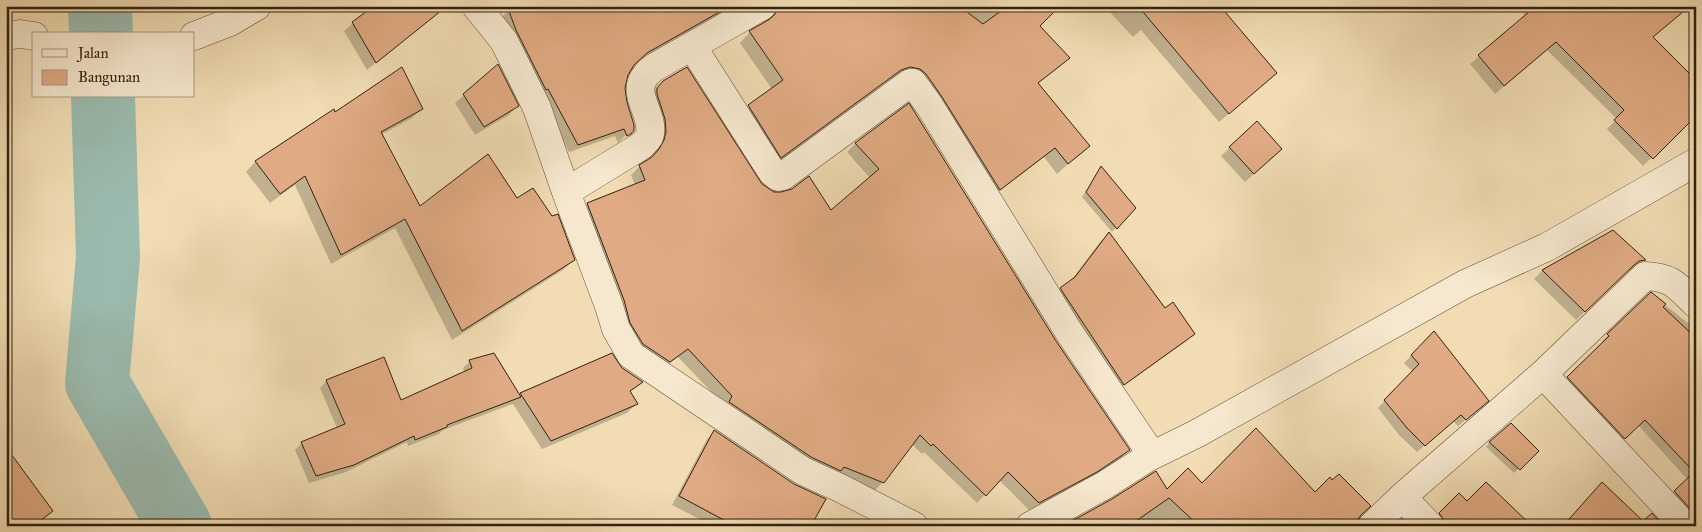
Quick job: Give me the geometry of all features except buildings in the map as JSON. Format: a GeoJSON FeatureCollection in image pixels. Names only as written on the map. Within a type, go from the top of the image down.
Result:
{"type":"FeatureCollection","features":[{"type":"Feature","properties":{"kind":"street"},"geometry":{"type":"LineString","coordinates":[[195,36],[230,22],[257,6]]}},
{"type":"Feature","properties":{"kind":"street"},"geometry":{"type":"LineString","coordinates":[[476,6],[504,41],[538,108],[566,192],[616,329],[631,355],[803,472],[840,488],[914,526]]}},
{"type":"Feature","properties":{"kind":"street"},"geometry":{"type":"LineString","coordinates":[[566,192],[641,146],[648,138],[650,126],[641,97],[641,85],[645,75],[655,67],[762,6]]}},
{"type":"Feature","properties":{"kind":"street"},"geometry":{"type":"LineString","coordinates":[[692,46],[772,172],[778,177],[783,176],[910,83],[913,83],[929,105],[1069,332],[1152,455]]}},
{"type":"Feature","properties":{"kind":"street"},"geometry":{"type":"LineString","coordinates":[[1030,526],[1152,455],[1196,434],[1465,284],[1548,247],[1696,162]]}},
{"type":"Feature","properties":{"kind":"street"},"geometry":{"type":"LineString","coordinates":[[1372,526],[1402,497],[1543,374],[1645,276],[1658,277],[1674,282],[1696,304]]}},
{"type":"Feature","properties":{"kind":"street"},"geometry":{"type":"LineString","coordinates":[[1543,374],[1685,526]]}},
{"type":"Feature","properties":{"kind":"street"},"geometry":{"type":"LineString","coordinates":[[1402,497],[1430,526]]}},
{"type":"Feature","properties":{"kind":"waterway"},"geometry":{"type":"LineString","coordinates":[[100,6],[101,32]]}},
{"type":"Feature","properties":{"kind":"waterway"},"geometry":{"type":"LineString","coordinates":[[103,98],[108,257],[97,383],[180,526]]}}]}
